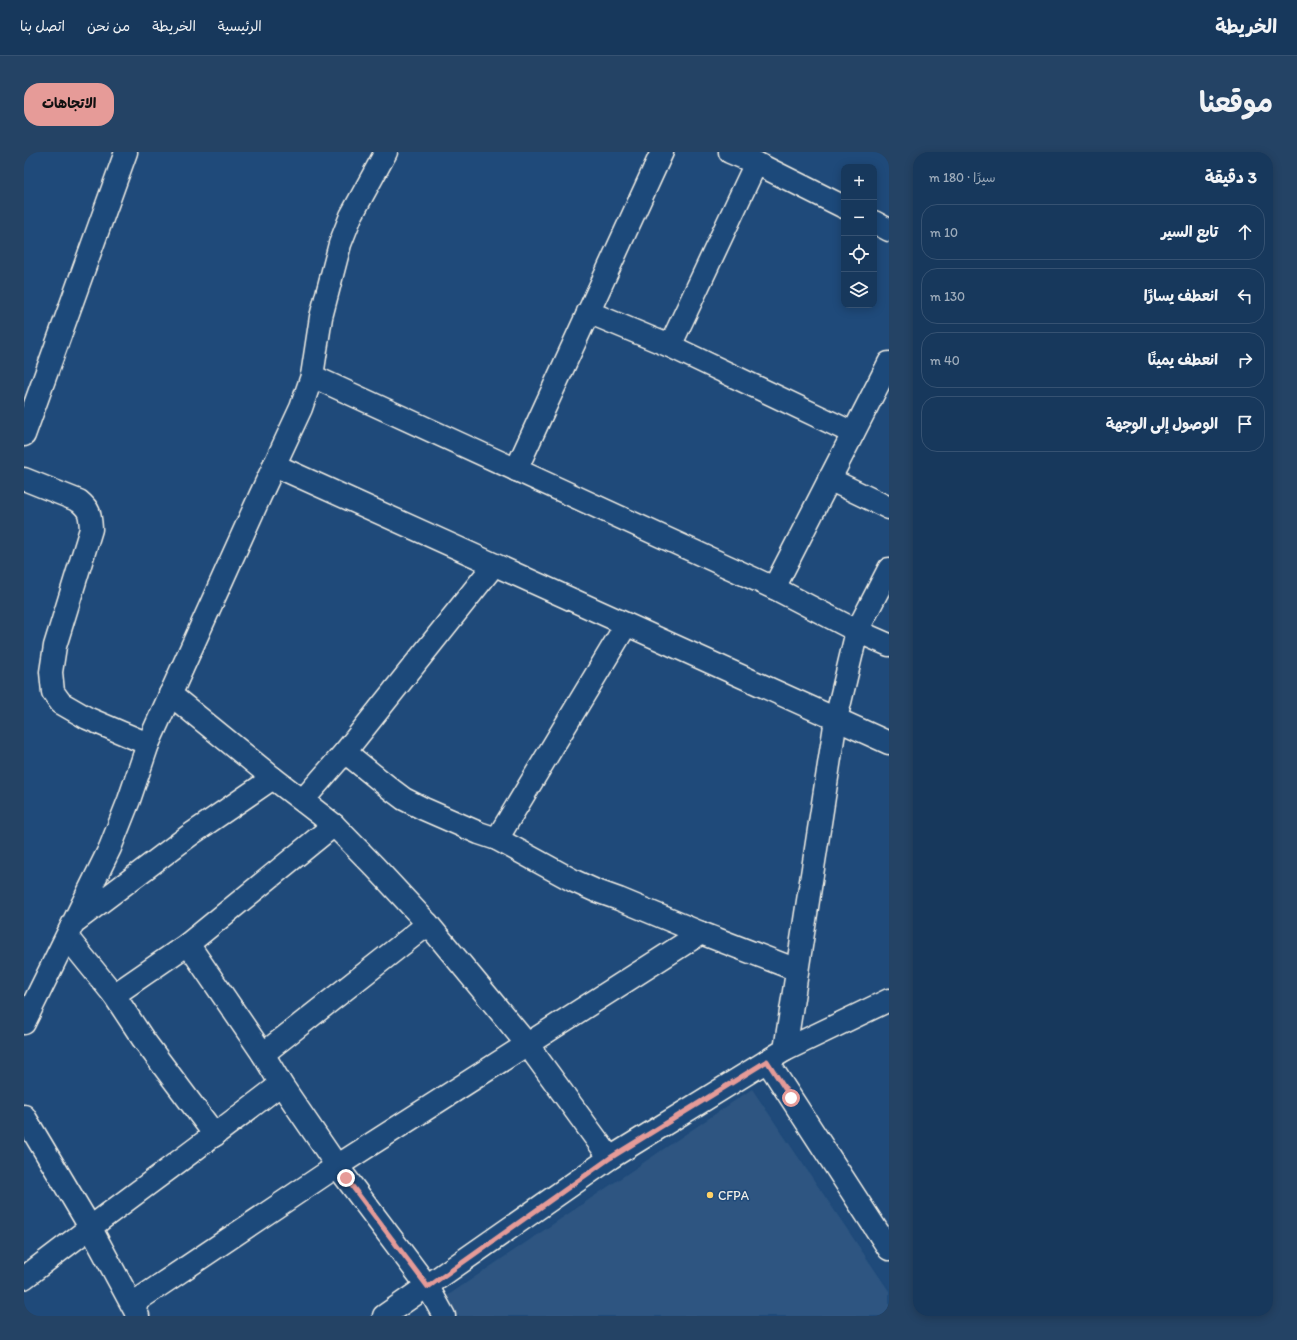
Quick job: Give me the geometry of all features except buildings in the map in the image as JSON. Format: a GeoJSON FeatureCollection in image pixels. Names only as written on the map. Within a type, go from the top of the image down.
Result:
{"type":"FeatureCollection","features":[{"type":"Feature","properties":{"kind":"street"},"geometry":{"type":"LineString","coordinates":[[24,435],[126,152]]}},
{"type":"Feature","properties":{"kind":"street"},"geometry":{"type":"LineString","coordinates":[[24,1023],[110,848],[129,800],[148,744],[301,408],[312,376],[321,317],[340,244],[351,216],[386,152]]}},
{"type":"Feature","properties":{"kind":"street"},"geometry":{"type":"LineString","coordinates":[[516,470],[662,152]]}},
{"type":"Feature","properties":{"kind":"street"},"geometry":{"type":"LineString","coordinates":[[730,152],[756,163],[841,206]]}},
{"type":"Feature","properties":{"kind":"street"},"geometry":{"type":"LineString","coordinates":[[670,346],[756,163]]}},
{"type":"Feature","properties":{"kind":"street"},"geometry":{"type":"LineString","coordinates":[[877,224],[889,230]]}},
{"type":"Feature","properties":{"kind":"street"},"geometry":{"type":"LineString","coordinates":[[588,312],[670,346],[853,433]]}},
{"type":"Feature","properties":{"kind":"street"},"geometry":{"type":"LineString","coordinates":[[774,588],[889,365]]}},
{"type":"Feature","properties":{"kind":"street"},"geometry":{"type":"LineString","coordinates":[[312,376],[774,588],[857,631],[889,645]]}},
{"type":"Feature","properties":{"kind":"street"},"geometry":{"type":"LineString","coordinates":[[274,465],[889,743]]}},
{"type":"Feature","properties":{"kind":"street"},"geometry":{"type":"LineString","coordinates":[[24,479],[79,501],[86,507],[90,514],[91,529],[55,646],[51,672],[53,692],[61,703],[87,718],[148,744]]}},
{"type":"Feature","properties":{"kind":"street"},"geometry":{"type":"LineString","coordinates":[[829,479],[889,508]]}},
{"type":"Feature","properties":{"kind":"street"},"geometry":{"type":"LineString","coordinates":[[303,800],[345,752],[494,565]]}},
{"type":"Feature","properties":{"kind":"street"},"geometry":{"type":"LineString","coordinates":[[786,1050],[836,719],[857,631],[889,569]]}},
{"type":"Feature","properties":{"kind":"street"},"geometry":{"type":"LineString","coordinates":[[497,839],[626,625]]}},
{"type":"Feature","properties":{"kind":"street"},"geometry":{"type":"LineString","coordinates":[[170,694],[273,778],[334,825],[428,924],[527,1044],[610,1158]]}},
{"type":"Feature","properties":{"kind":"street"},"geometry":{"type":"LineString","coordinates":[[345,752],[404,799],[451,821],[497,839],[581,884],[797,970]]}},
{"type":"Feature","properties":{"kind":"street"},"geometry":{"type":"LineString","coordinates":[[71,929],[190,835],[273,778]]}},
{"type":"Feature","properties":{"kind":"street"},"geometry":{"type":"LineString","coordinates":[[114,995],[188,944],[334,825]]}},
{"type":"Feature","properties":{"kind":"street"},"geometry":{"type":"LineString","coordinates":[[263,1054],[428,924]]}},
{"type":"Feature","properties":{"kind":"street"},"geometry":{"type":"LineString","coordinates":[[71,929],[143,1039],[215,1135]]}},
{"type":"Feature","properties":{"kind":"street"},"geometry":{"type":"LineString","coordinates":[[24,1116],[90,1227],[135,1310],[337,1166],[701,933]]}},
{"type":"Feature","properties":{"kind":"street"},"geometry":{"type":"LineString","coordinates":[[188,944],[337,1166],[428,1287],[444,1316]]}},
{"type":"Feature","properties":{"kind":"street"},"geometry":{"type":"LineString","coordinates":[[384,1316],[428,1287],[610,1158],[786,1050],[889,1000]]}},
{"type":"Feature","properties":{"kind":"street"},"geometry":{"type":"LineString","coordinates":[[767,1061],[889,1249]]}},
{"type":"Feature","properties":{"kind":"street"},"geometry":{"type":"LineString","coordinates":[[24,1278],[281,1084]]}},
{"type":"Feature","properties":{"kind":"shaded area","name":"CFPA"},"geometry":{"type":"Polygon","coordinates":[[[752,1089],[889,1291],[889,1316],[452,1316],[441,1300],[752,1089]]]}},
{"type":"Feature","properties":{"kind":"place","name":"CFPA"},"geometry":{"type":"Point","coordinates":[710,1195]}},
{"type":"Feature","properties":{"kind":"route"},"geometry":{"type":"LineString","coordinates":[[346,1178],[428,1287],[610,1158],[767,1061],[791,1098]]}}]}
